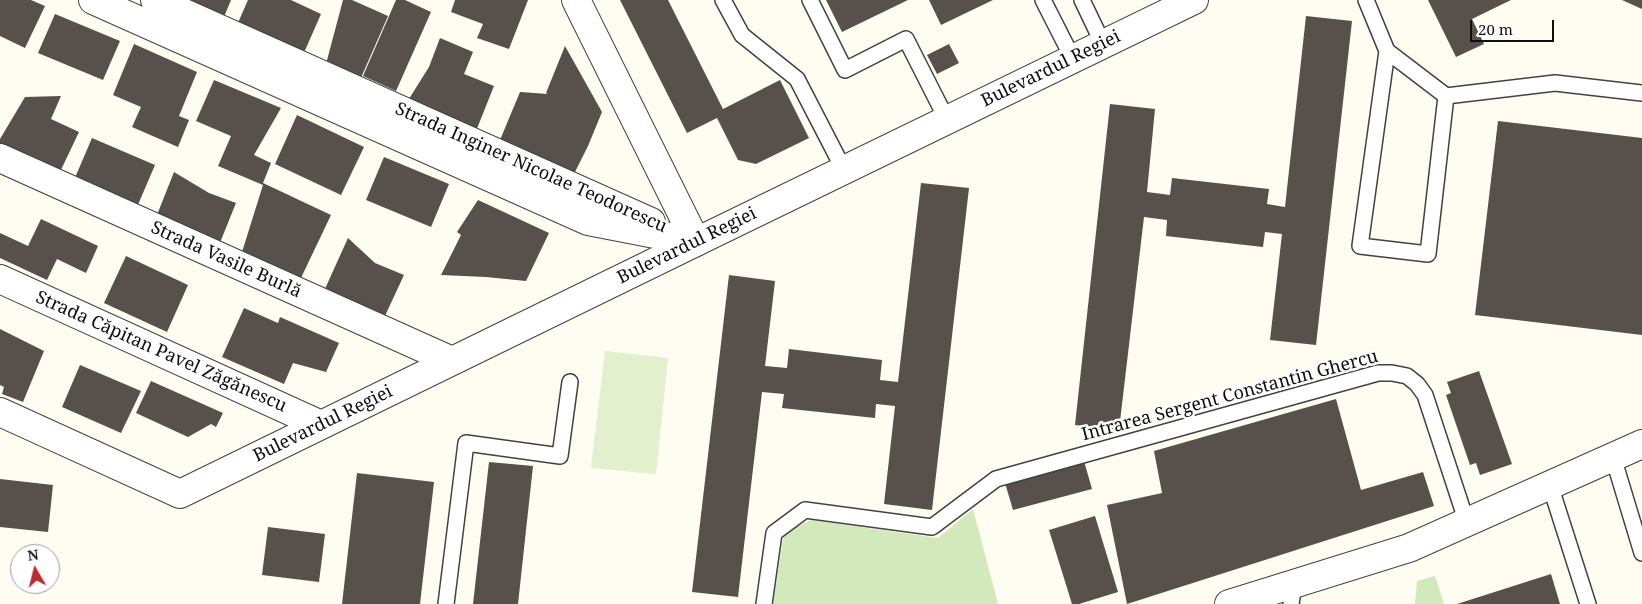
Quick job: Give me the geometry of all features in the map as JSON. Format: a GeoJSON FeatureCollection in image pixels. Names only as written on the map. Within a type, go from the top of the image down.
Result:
{"type":"FeatureCollection","features":[{"type":"Feature","properties":{"kind":"street","name":"Strada Inginer Nicolae Teodorescu"},"geometry":{"type":"LineString","coordinates":[[93,0],[588,221],[696,242]]}},
{"type":"Feature","properties":{"kind":"street","name":"Strada Inginer Nicolae Teodorescu"},"geometry":{"type":"LineString","coordinates":[[155,0],[696,242]]}},
{"type":"Feature","properties":{"kind":"street"},"geometry":{"type":"LineString","coordinates":[[576,0],[696,242]]}},
{"type":"Feature","properties":{"kind":"street","name":"Bulevardul Regiei"},"geometry":{"type":"LineString","coordinates":[[0,412],[180,494],[1194,0]]}},
{"type":"Feature","properties":{"kind":"street","name":"Strada Vasile Burlă"},"geometry":{"type":"LineString","coordinates":[[0,158],[452,361]]}},
{"type":"Feature","properties":{"kind":"street","name":"Strada Căpitan Pavel Zăgănescu"},"geometry":{"type":"LineString","coordinates":[[0,279],[321,424]]}},
{"type":"Feature","properties":{"kind":"street"},"geometry":{"type":"LineString","coordinates":[[1229,604],[1292,594],[1409,548],[1642,444]]}},
{"type":"Feature","properties":{"kind":"lane"},"geometry":{"type":"LineString","coordinates":[[723,0],[742,35],[797,79],[844,170]]}},
{"type":"Feature","properties":{"kind":"lane"},"geometry":{"type":"LineString","coordinates":[[810,0],[845,70],[906,39],[947,120]]}},
{"type":"Feature","properties":{"kind":"lane"},"geometry":{"type":"LineString","coordinates":[[1043,0],[1073,59]]}},
{"type":"Feature","properties":{"kind":"lane"},"geometry":{"type":"LineString","coordinates":[[1082,0],[1103,44]]}},
{"type":"Feature","properties":{"kind":"lane"},"geometry":{"type":"LineString","coordinates":[[1366,0],[1387,51],[1360,246],[1428,254],[1446,96]]}},
{"type":"Feature","properties":{"kind":"lane"},"geometry":{"type":"LineString","coordinates":[[1387,51],[1446,96],[1555,83],[1642,93]]}},
{"type":"Feature","properties":{"kind":"lane","name":"Intrarea Sergent Constantin Ghercu"},"geometry":{"type":"LineString","coordinates":[[764,604],[774,533],[805,510],[932,528],[996,479],[1378,373],[1407,376],[1417,384],[1424,396],[1467,522]]}},
{"type":"Feature","properties":{"kind":"lane"},"geometry":{"type":"LineString","coordinates":[[446,604],[466,443],[560,456],[570,382]]}},
{"type":"Feature","properties":{"kind":"lane"},"geometry":{"type":"LineString","coordinates":[[1613,457],[1642,553]]}},
{"type":"Feature","properties":{"kind":"lane"},"geometry":{"type":"LineString","coordinates":[[1550,485],[1588,604]]}},
{"type":"Feature","properties":{"kind":"green space"},"geometry":{"type":"Polygon","coordinates":[[[605,351],[668,358],[656,474],[591,468],[605,351]]]}},
{"type":"Feature","properties":{"kind":"green space"},"geometry":{"type":"Polygon","coordinates":[[[973,509],[998,604],[773,604],[784,533],[811,520],[938,538],[973,509]]]}},
{"type":"Feature","properties":{"kind":"green space"},"geometry":{"type":"Polygon","coordinates":[[[1435,576],[1444,604],[1415,604],[1417,581],[1435,576]]]}},
{"type":"Feature","properties":{"kind":"building"},"geometry":{"type":"Polygon","coordinates":[[[0,0],[31,0],[45,6],[25,48],[0,36],[0,0]]]}},
{"type":"Feature","properties":{"kind":"building"},"geometry":{"type":"Polygon","coordinates":[[[186,0],[231,0],[224,17],[186,0]]]}},
{"type":"Feature","properties":{"kind":"building"},"geometry":{"type":"Polygon","coordinates":[[[248,0],[291,0],[321,14],[303,55],[237,25],[248,0]]]}},
{"type":"Feature","properties":{"kind":"building"},"geometry":{"type":"Polygon","coordinates":[[[343,0],[352,0],[388,16],[360,80],[326,64],[343,0]]]}},
{"type":"Feature","properties":{"kind":"building"},"geometry":{"type":"Polygon","coordinates":[[[396,0],[405,0],[431,12],[396,91],[363,76],[396,0]]]}},
{"type":"Feature","properties":{"kind":"building"},"geometry":{"type":"Polygon","coordinates":[[[455,0],[528,0],[509,49],[477,38],[483,24],[451,12],[455,0]]]}},
{"type":"Feature","properties":{"kind":"building"},"geometry":{"type":"Polygon","coordinates":[[[620,0],[668,0],[723,109],[780,80],[809,138],[756,164],[738,160],[717,118],[687,133],[620,0]]]}},
{"type":"Feature","properties":{"kind":"building"},"geometry":{"type":"Polygon","coordinates":[[[826,0],[908,0],[842,32],[826,0]]]}},
{"type":"Feature","properties":{"kind":"building"},"geometry":{"type":"Polygon","coordinates":[[[929,0],[993,0],[941,25],[929,0]]]}},
{"type":"Feature","properties":{"kind":"building"},"geometry":{"type":"Polygon","coordinates":[[[1428,0],[1511,0],[1472,19],[1484,44],[1456,57],[1428,0]]]}},
{"type":"Feature","properties":{"kind":"building"},"geometry":{"type":"Polygon","coordinates":[[[1622,0],[1642,0],[1642,9],[1622,0]]]}},
{"type":"Feature","properties":{"kind":"building"},"geometry":{"type":"Polygon","coordinates":[[[55,14],[120,41],[103,80],[38,53],[55,14]]]}},
{"type":"Feature","properties":{"kind":"building"},"geometry":{"type":"Polygon","coordinates":[[[1306,16],[1352,21],[1316,345],[1270,340],[1282,234],[1265,232],[1263,247],[1166,236],[1167,220],[1144,217],[1119,430],[1075,425],[1110,104],[1155,109],[1147,192],[1170,195],[1172,178],[1269,189],[1267,204],[1285,207],[1306,16]]]}},
{"type":"Feature","properties":{"kind":"building"},"geometry":{"type":"Polygon","coordinates":[[[440,38],[473,52],[464,74],[494,86],[476,131],[407,102],[429,67],[440,38]]]}},
{"type":"Feature","properties":{"kind":"building"},"geometry":{"type":"Polygon","coordinates":[[[134,44],[197,72],[179,116],[189,120],[178,147],[132,127],[141,107],[113,95],[134,44]]]}},
{"type":"Feature","properties":{"kind":"building"},"geometry":{"type":"Polygon","coordinates":[[[949,44],[959,63],[937,74],[927,55],[949,44]]]}},
{"type":"Feature","properties":{"kind":"building"},"geometry":{"type":"Polygon","coordinates":[[[565,46],[602,112],[572,178],[500,140],[520,92],[548,94],[546,93],[565,46]]]}},
{"type":"Feature","properties":{"kind":"building"},"geometry":{"type":"Polygon","coordinates":[[[214,80],[281,108],[254,155],[271,163],[263,183],[331,215],[300,280],[242,252],[263,185],[218,166],[231,136],[196,121],[214,80]]]}},
{"type":"Feature","properties":{"kind":"building"},"geometry":{"type":"Polygon","coordinates":[[[61,96],[51,119],[79,132],[59,174],[0,146],[0,139],[25,97],[61,96]]]}},
{"type":"Feature","properties":{"kind":"building"},"geometry":{"type":"Polygon","coordinates":[[[297,115],[364,147],[341,195],[275,164],[297,115]]]}},
{"type":"Feature","properties":{"kind":"building"},"geometry":{"type":"Polygon","coordinates":[[[1498,121],[1642,138],[1642,335],[1475,315],[1498,121]]]}},
{"type":"Feature","properties":{"kind":"building"},"geometry":{"type":"Polygon","coordinates":[[[92,138],[155,165],[137,207],[74,180],[92,138]]]}},
{"type":"Feature","properties":{"kind":"building"},"geometry":{"type":"Polygon","coordinates":[[[384,157],[449,184],[431,227],[366,200],[384,157]]]}},
{"type":"Feature","properties":{"kind":"building"},"geometry":{"type":"Polygon","coordinates":[[[174,172],[209,193],[236,203],[219,245],[155,220],[174,172]]]}},
{"type":"Feature","properties":{"kind":"building"},"geometry":{"type":"Polygon","coordinates":[[[921,183],[969,188],[932,510],[884,504],[895,406],[876,404],[875,418],[782,408],[784,394],[762,392],[738,597],[692,592],[729,275],[775,281],[765,366],[787,368],[789,349],[882,360],[880,380],[898,382],[921,183]]]}},
{"type":"Feature","properties":{"kind":"building"},"geometry":{"type":"Polygon","coordinates":[[[478,200],[549,233],[526,281],[441,275],[461,235],[457,232],[478,200]]]}},
{"type":"Feature","properties":{"kind":"building"},"geometry":{"type":"Polygon","coordinates":[[[41,219],[98,246],[86,273],[57,259],[47,280],[0,258],[0,233],[28,246],[41,219]]]}},
{"type":"Feature","properties":{"kind":"building"},"geometry":{"type":"Polygon","coordinates":[[[348,238],[375,263],[404,275],[384,318],[324,291],[348,238]]]}},
{"type":"Feature","properties":{"kind":"building"},"geometry":{"type":"Polygon","coordinates":[[[126,256],[188,285],[167,332],[104,303],[126,256]]]}},
{"type":"Feature","properties":{"kind":"building"},"geometry":{"type":"Polygon","coordinates":[[[244,308],[278,323],[280,317],[339,343],[326,372],[293,363],[284,384],[222,357],[244,308]]]}},
{"type":"Feature","properties":{"kind":"building"},"geometry":{"type":"Polygon","coordinates":[[[0,329],[44,351],[23,402],[2,394],[4,387],[0,385],[0,329]]]}},
{"type":"Feature","properties":{"kind":"building"},"geometry":{"type":"Polygon","coordinates":[[[80,365],[141,391],[121,433],[62,407],[80,365]]]}},
{"type":"Feature","properties":{"kind":"building"},"geometry":{"type":"Polygon","coordinates":[[[1479,371],[1512,464],[1480,475],[1476,463],[1470,465],[1446,395],[1451,393],[1447,382],[1479,371]]]}},
{"type":"Feature","properties":{"kind":"building"},"geometry":{"type":"Polygon","coordinates":[[[151,381],[223,413],[216,427],[211,424],[188,437],[136,413],[151,381]]]}},
{"type":"Feature","properties":{"kind":"building"},"geometry":{"type":"Polygon","coordinates":[[[1336,399],[1361,490],[1423,472],[1434,506],[1127,604],[1107,505],[1162,493],[1154,451],[1336,399]]]}},
{"type":"Feature","properties":{"kind":"building"},"geometry":{"type":"Polygon","coordinates":[[[1084,461],[1092,489],[1013,510],[1005,483],[1084,461]]]}},
{"type":"Feature","properties":{"kind":"building"},"geometry":{"type":"Polygon","coordinates":[[[489,462],[533,466],[518,604],[473,604],[489,462]]]}},
{"type":"Feature","properties":{"kind":"building"},"geometry":{"type":"Polygon","coordinates":[[[357,473],[434,482],[420,604],[342,604],[357,473]]]}},
{"type":"Feature","properties":{"kind":"building"},"geometry":{"type":"Polygon","coordinates":[[[0,479],[53,485],[48,532],[0,527],[0,479]]]}},
{"type":"Feature","properties":{"kind":"building"},"geometry":{"type":"Polygon","coordinates":[[[1095,516],[1118,592],[1079,604],[1072,604],[1049,530],[1095,516]]]}},
{"type":"Feature","properties":{"kind":"building"},"geometry":{"type":"Polygon","coordinates":[[[268,527],[325,534],[319,582],[262,575],[268,527]]]}},
{"type":"Feature","properties":{"kind":"building"},"geometry":{"type":"Polygon","coordinates":[[[1551,574],[1560,604],[1457,604],[1551,574]]]}}]}
